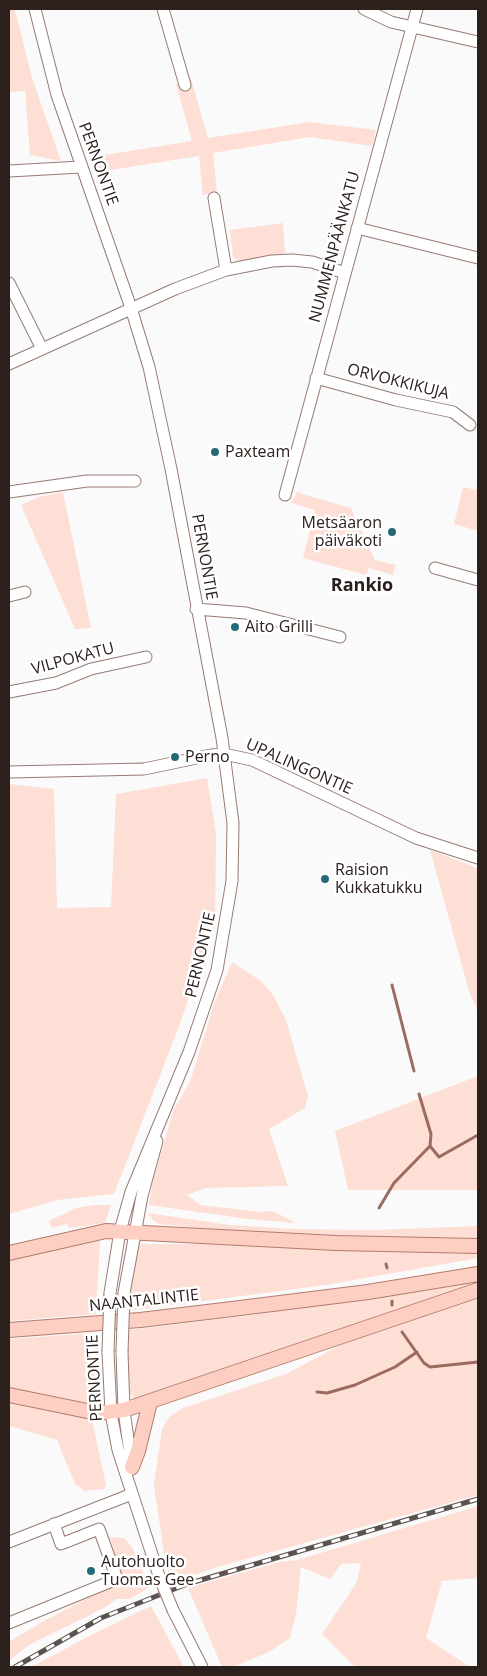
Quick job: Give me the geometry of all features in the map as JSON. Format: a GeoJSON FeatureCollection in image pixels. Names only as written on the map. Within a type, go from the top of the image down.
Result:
{"type":"FeatureCollection","features":[{"type":"Feature","properties":{"kind":"main road"},"geometry":{"type":"LineString","coordinates":[[9,1253],[72,1237],[106,1231],[336,1243],[478,1246]]}},
{"type":"Feature","properties":{"kind":"main road","name":"NAANTALINTIE"},"geometry":{"type":"LineString","coordinates":[[283,1302],[478,1264]]}},
{"type":"Feature","properties":{"kind":"main road","name":"NAANTALINTIE"},"geometry":{"type":"LineString","coordinates":[[9,1330],[140,1320],[368,1292],[478,1274]]}},
{"type":"Feature","properties":{"kind":"main road"},"geometry":{"type":"LineString","coordinates":[[9,1394],[98,1413],[118,1411],[150,1402],[478,1290]]}},
{"type":"Feature","properties":{"kind":"main road"},"geometry":{"type":"LineString","coordinates":[[132,1467],[138,1451],[150,1402]]}},
{"type":"Feature","properties":{"kind":"street","name":"PERNONTIE"},"geometry":{"type":"LineString","coordinates":[[35,9],[57,95],[131,308],[149,366],[171,469],[224,754],[230,791],[234,846],[228,916],[222,948],[207,1003],[164,1117],[142,1196],[124,1293],[118,1411],[132,1467],[132,1494]]}},
{"type":"Feature","properties":{"kind":"street"},"geometry":{"type":"LineString","coordinates":[[163,9],[185,85]]}},
{"type":"Feature","properties":{"kind":"street"},"geometry":{"type":"LineString","coordinates":[[364,9],[391,22],[411,28],[478,42]]}},
{"type":"Feature","properties":{"kind":"street","name":"NUMMENPÄÄNKATU"},"geometry":{"type":"LineString","coordinates":[[285,495],[417,9]]}},
{"type":"Feature","properties":{"kind":"street"},"geometry":{"type":"LineString","coordinates":[[9,171],[81,167]]}},
{"type":"Feature","properties":{"kind":"street"},"geometry":{"type":"LineString","coordinates":[[214,198],[226,270]]}},
{"type":"Feature","properties":{"kind":"street"},"geometry":{"type":"LineString","coordinates":[[357,228],[478,258]]}},
{"type":"Feature","properties":{"kind":"street"},"geometry":{"type":"LineString","coordinates":[[9,364],[131,308],[226,270],[272,261],[292,260],[329,267],[345,273]]}},
{"type":"Feature","properties":{"kind":"street"},"geometry":{"type":"LineString","coordinates":[[9,283],[42,349]]}},
{"type":"Feature","properties":{"kind":"street","name":"ORVOKKIKUJA"},"geometry":{"type":"LineString","coordinates":[[316,378],[396,400],[453,412],[470,424]]}},
{"type":"Feature","properties":{"kind":"street"},"geometry":{"type":"LineString","coordinates":[[9,492],[86,481],[135,481]]}},
{"type":"Feature","properties":{"kind":"street"},"geometry":{"type":"LineString","coordinates":[[435,568],[478,580]]}},
{"type":"Feature","properties":{"kind":"street"},"geometry":{"type":"LineString","coordinates":[[9,596],[25,592]]}},
{"type":"Feature","properties":{"kind":"street"},"geometry":{"type":"LineString","coordinates":[[196,609],[246,613],[340,637]]}},
{"type":"Feature","properties":{"kind":"street","name":"VILPOKATU"},"geometry":{"type":"LineString","coordinates":[[9,692],[56,683],[91,669],[146,657]]}},
{"type":"Feature","properties":{"kind":"street","name":"UPALINGONTIE"},"geometry":{"type":"LineString","coordinates":[[9,772],[144,769],[224,754],[252,760],[416,838],[478,858]]}},
{"type":"Feature","properties":{"kind":"street","name":"PERNONTIE"},"geometry":{"type":"LineString","coordinates":[[164,1117],[146,1153],[120,1231],[110,1293],[108,1352],[118,1411],[124,1475],[159,1576],[173,1610],[202,1667]]}},
{"type":"Feature","properties":{"kind":"street"},"geometry":{"type":"LineString","coordinates":[[9,1542],[132,1494]]}},
{"type":"Feature","properties":{"kind":"street"},"geometry":{"type":"LineString","coordinates":[[9,1623],[117,1579],[99,1529],[61,1544],[54,1524]]}},
{"type":"Feature","properties":{"kind":"shaded area"},"geometry":{"type":"Polygon","coordinates":[[[9,9],[15,9],[32,78],[61,161],[30,155],[25,91],[9,92],[9,9]]]}},
{"type":"Feature","properties":{"kind":"shaded area"},"geometry":{"type":"Polygon","coordinates":[[[191,79],[208,138],[310,122],[376,130],[372,146],[310,137],[213,153],[217,193],[203,195],[199,156],[98,172],[92,157],[192,141],[176,84],[191,79]]]}},
{"type":"Feature","properties":{"kind":"shaded area"},"geometry":{"type":"Polygon","coordinates":[[[283,223],[285,253],[240,262],[233,257],[230,230],[283,223]]]}},
{"type":"Feature","properties":{"kind":"shaded area"},"geometry":{"type":"Polygon","coordinates":[[[478,483],[478,531],[454,524],[463,487],[476,490],[478,483]]]}},
{"type":"Feature","properties":{"kind":"shaded area"},"geometry":{"type":"Polygon","coordinates":[[[298,491],[302,494],[351,508],[375,560],[396,565],[393,575],[369,568],[366,575],[303,558],[315,510],[291,503],[298,491]]]}},
{"type":"Feature","properties":{"kind":"shaded area"},"geometry":{"type":"Polygon","coordinates":[[[63,492],[91,628],[75,629],[21,505],[39,497],[63,492]]]}},
{"type":"Feature","properties":{"kind":"shaded area"},"geometry":{"type":"Polygon","coordinates":[[[207,778],[216,833],[215,926],[203,954],[180,1024],[114,1194],[57,1200],[9,1214],[9,784],[54,789],[57,908],[111,907],[116,794],[207,778]]]}},
{"type":"Feature","properties":{"kind":"shaded area"},"geometry":{"type":"Polygon","coordinates":[[[430,850],[478,868],[478,1011],[469,991],[430,850]]]}},
{"type":"Feature","properties":{"kind":"shaded area"},"geometry":{"type":"Polygon","coordinates":[[[232,962],[261,981],[273,995],[286,1020],[308,1096],[305,1108],[269,1129],[288,1186],[206,1188],[187,1195],[201,1205],[260,1212],[273,1211],[296,1223],[247,1219],[149,1205],[152,1185],[173,1111],[190,1082],[214,1004],[232,962]]]}},
{"type":"Feature","properties":{"kind":"shaded area"},"geometry":{"type":"Polygon","coordinates":[[[478,1076],[478,1190],[348,1190],[335,1131],[478,1076]]]}},
{"type":"Feature","properties":{"kind":"shaded area"},"geometry":{"type":"Polygon","coordinates":[[[111,1205],[105,1223],[69,1228],[67,1224],[52,1228],[49,1221],[76,1208],[111,1205]]]}},
{"type":"Feature","properties":{"kind":"shaded area"},"geometry":{"type":"Polygon","coordinates":[[[148,1213],[229,1225],[292,1229],[374,1230],[478,1226],[478,1240],[413,1241],[229,1231],[159,1224],[148,1213]]]}},
{"type":"Feature","properties":{"kind":"shaded area"},"geometry":{"type":"Polygon","coordinates":[[[100,1240],[96,1314],[9,1321],[9,1257],[100,1240]]]}},
{"type":"Feature","properties":{"kind":"shaded area"},"geometry":{"type":"Polygon","coordinates":[[[142,1244],[237,1244],[442,1253],[478,1252],[478,1258],[326,1285],[128,1311],[137,1246],[142,1244]]]}},
{"type":"Feature","properties":{"kind":"shaded area"},"geometry":{"type":"Polygon","coordinates":[[[478,1278],[478,1283],[139,1398],[134,1398],[128,1392],[128,1330],[246,1316],[478,1278]]]}},
{"type":"Feature","properties":{"kind":"shaded area"},"geometry":{"type":"Polygon","coordinates":[[[478,1297],[478,1495],[221,1566],[173,1582],[166,1567],[154,1485],[162,1429],[170,1416],[183,1408],[286,1374],[340,1345],[478,1297]]]}},
{"type":"Feature","properties":{"kind":"shaded area"},"geometry":{"type":"Polygon","coordinates":[[[95,1333],[94,1404],[9,1388],[9,1339],[95,1333]]]}},
{"type":"Feature","properties":{"kind":"shaded area"},"geometry":{"type":"Polygon","coordinates":[[[9,1401],[92,1420],[106,1485],[104,1489],[85,1491],[75,1484],[57,1440],[9,1426],[9,1401]]]}},
{"type":"Feature","properties":{"kind":"shaded area"},"geometry":{"type":"Polygon","coordinates":[[[478,1506],[478,1578],[442,1581],[426,1638],[470,1667],[355,1667],[322,1634],[357,1582],[361,1563],[341,1564],[330,1579],[301,1567],[296,1614],[290,1638],[269,1652],[233,1667],[222,1667],[188,1588],[279,1562],[297,1560],[478,1506]]]}},
{"type":"Feature","properties":{"kind":"shaded area"},"geometry":{"type":"Polygon","coordinates":[[[110,1537],[124,1538],[133,1548],[149,1588],[130,1599],[116,1599],[106,1607],[29,1645],[9,1661],[9,1642],[42,1622],[122,1580],[110,1537]]]}},
{"type":"Feature","properties":{"kind":"shaded area"},"geometry":{"type":"Polygon","coordinates":[[[151,1606],[184,1667],[31,1667],[93,1634],[151,1606]]]}},
{"type":"Feature","properties":{"kind":"waterway"},"geometry":{"type":"LineString","coordinates":[[392,985],[414,1071]]}},
{"type":"Feature","properties":{"kind":"waterway"},"geometry":{"type":"LineString","coordinates":[[419,1094],[431,1134],[430,1146]]}},
{"type":"Feature","properties":{"kind":"waterway"},"geometry":{"type":"LineString","coordinates":[[379,1208],[394,1183],[430,1146],[439,1157],[478,1135]]}},
{"type":"Feature","properties":{"kind":"waterway"},"geometry":{"type":"LineString","coordinates":[[386,1264],[387,1268]]}},
{"type":"Feature","properties":{"kind":"waterway"},"geometry":{"type":"LineString","coordinates":[[402,1332],[424,1363],[430,1367],[478,1362]]}},
{"type":"Feature","properties":{"kind":"waterway"},"geometry":{"type":"LineString","coordinates":[[317,1392],[327,1393],[355,1385],[395,1367],[417,1352]]}},
{"type":"Feature","properties":{"kind":"railway"},"geometry":{"type":"LineString","coordinates":[[15,1667],[101,1618],[187,1584],[478,1499]]}},
{"type":"Feature","properties":{"kind":"place","name":"Paxteam"},"geometry":{"type":"Point","coordinates":[215,452]}},
{"type":"Feature","properties":{"kind":"place","name":"Metsäaron päiväkoti"},"geometry":{"type":"Point","coordinates":[392,532]}},
{"type":"Feature","properties":{"kind":"place","name":"Aito Grilli"},"geometry":{"type":"Point","coordinates":[235,627]}},
{"type":"Feature","properties":{"kind":"place","name":"Perno"},"geometry":{"type":"Point","coordinates":[175,757]}},
{"type":"Feature","properties":{"kind":"place","name":"Raision Kukkatukku"},"geometry":{"type":"Point","coordinates":[325,879]}},
{"type":"Feature","properties":{"kind":"place","name":"Autohuolto Tuomas Gee"},"geometry":{"type":"Point","coordinates":[91,1571]}},
{"type":"Feature","properties":{"kind":"district","name":"Rankio"},"geometry":{"type":"Point","coordinates":[362,586]}}]}
